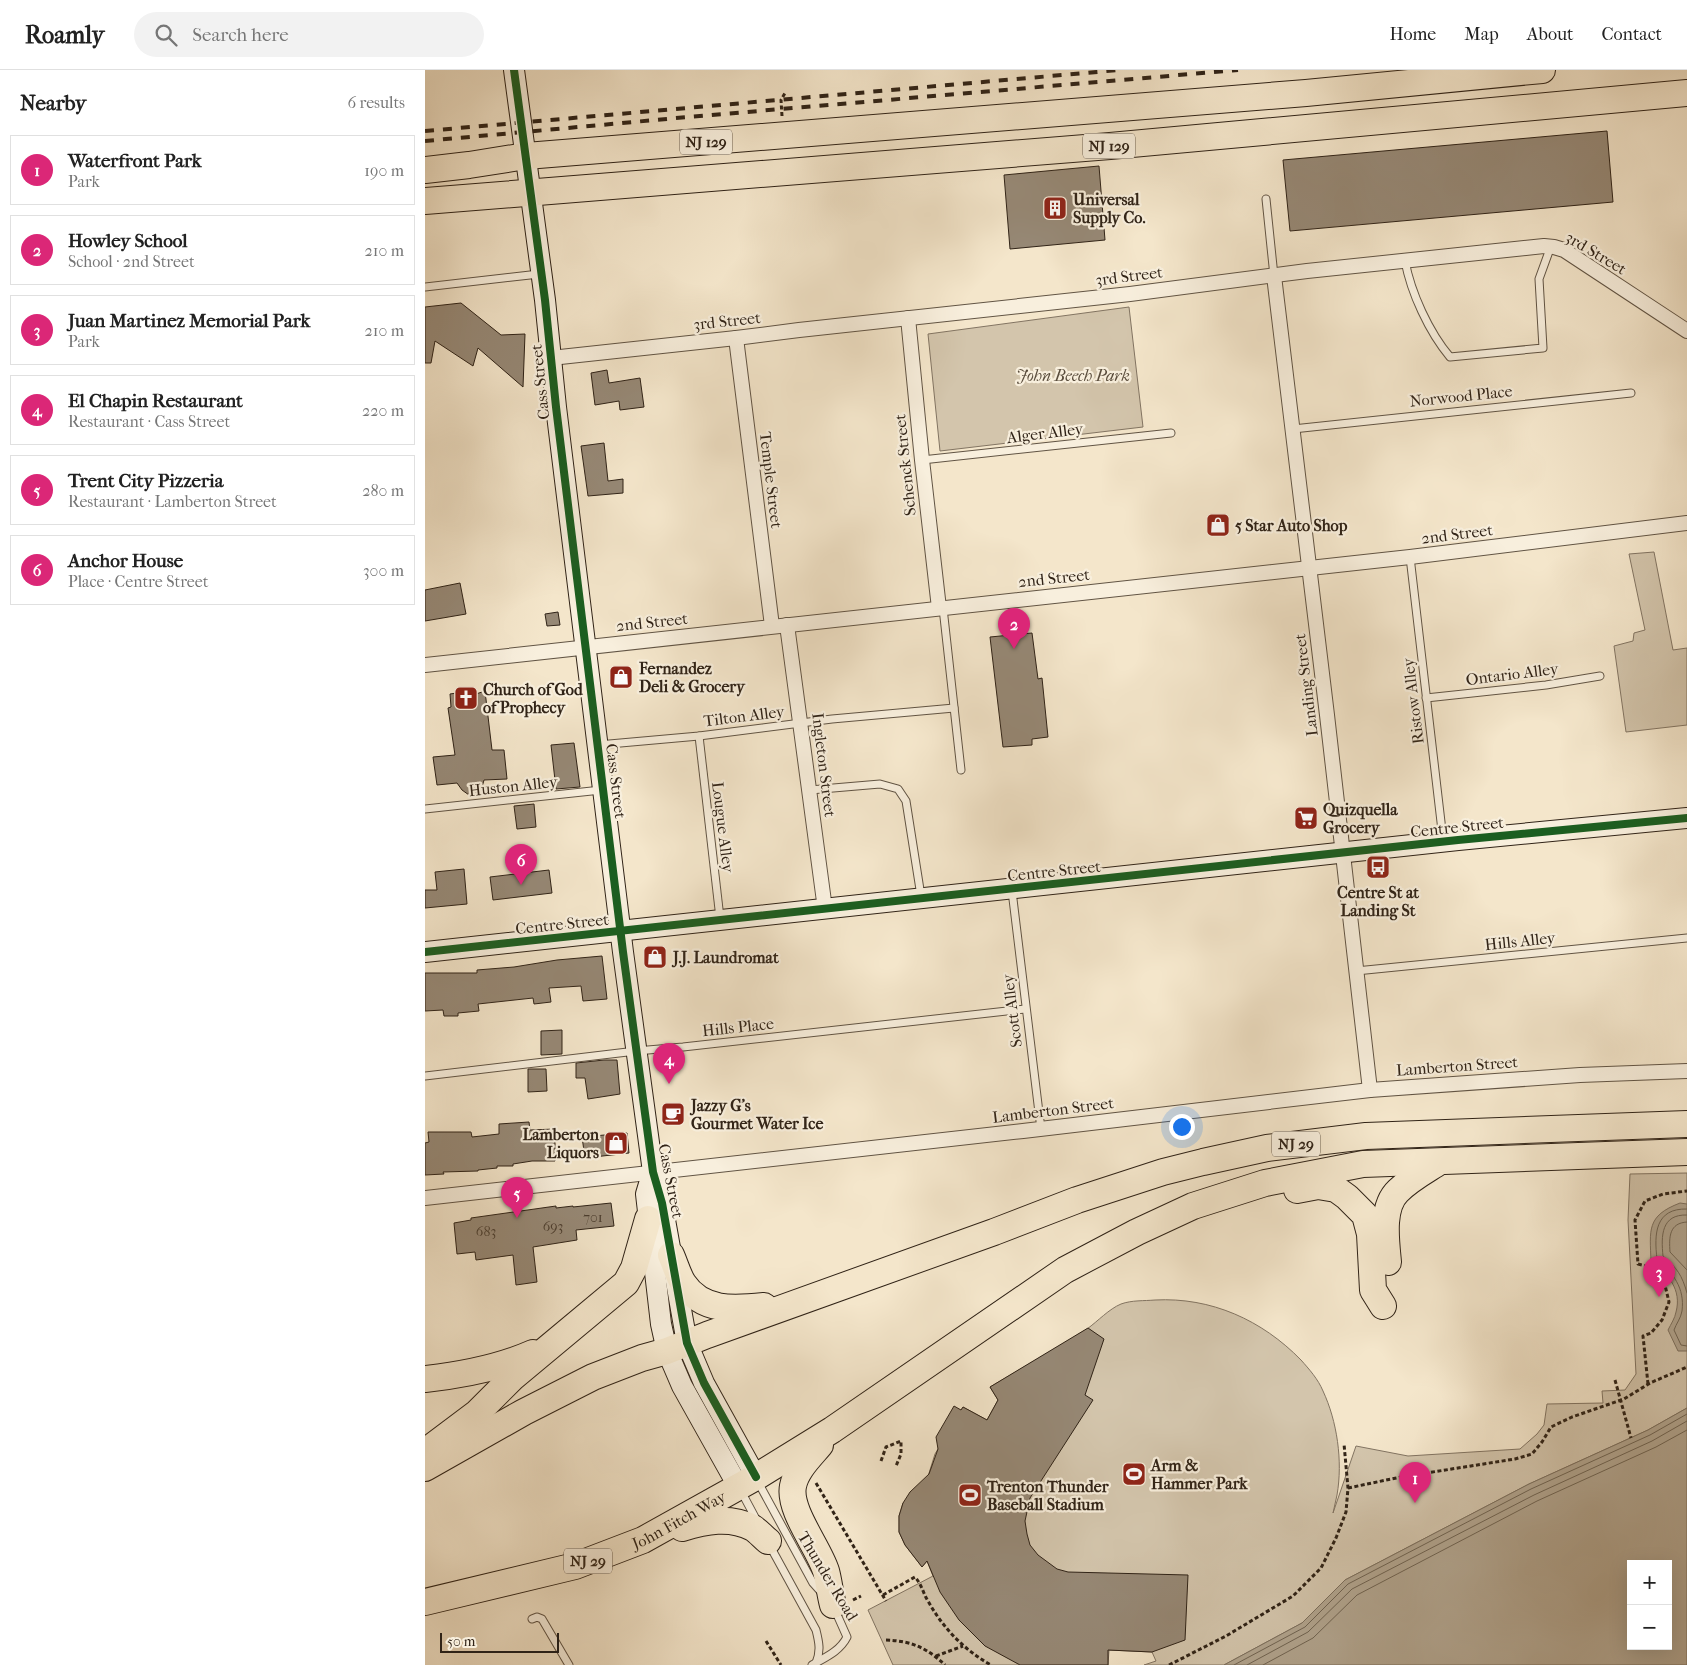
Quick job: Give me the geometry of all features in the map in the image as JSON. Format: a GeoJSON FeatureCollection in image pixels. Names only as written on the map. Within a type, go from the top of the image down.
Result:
{"type":"FeatureCollection","features":[{"type":"Feature","properties":{"kind":"highway","name":"NJ 129"},"geometry":{"type":"LineString","coordinates":[[425,170],[526,156],[1306,93],[1542,70]]}},
{"type":"Feature","properties":{"kind":"highway","name":"NJ 129"},"geometry":{"type":"LineString","coordinates":[[425,201],[1110,146],[1687,93]]}},
{"type":"Feature","properties":{"kind":"highway","name":"NJ 29"},"geometry":{"type":"LineString","coordinates":[[425,1468],[524,1412],[593,1377],[994,1232],[1077,1200],[1163,1172],[1267,1148],[1366,1136],[1687,1124]]}},
{"type":"Feature","properties":{"kind":"highway","name":"NJ 29"},"geometry":{"type":"LineString","coordinates":[[747,1481],[832,1430],[1065,1270],[1137,1232],[1193,1206],[1265,1183],[1363,1164],[1687,1152]]}},
{"type":"Feature","properties":{"kind":"highway"},"geometry":{"type":"LineString","coordinates":[[1193,1206],[1235,1205],[1283,1192],[1318,1186],[1336,1189],[1365,1215],[1370,1234],[1373,1290],[1383,1306],[1389,1290],[1386,1244],[1389,1204],[1397,1192],[1439,1162]]}},
{"type":"Feature","properties":{"kind":"highway"},"geometry":{"type":"LineString","coordinates":[[425,1452],[477,1413],[512,1378],[626,1282],[634,1268],[648,1219]]}},
{"type":"Feature","properties":{"kind":"highway"},"geometry":{"type":"LineString","coordinates":[[671,1255],[683,1282],[691,1292],[701,1301],[715,1307],[731,1308],[797,1303]]}},
{"type":"Feature","properties":{"kind":"highway"},"geometry":{"type":"LineString","coordinates":[[425,1379],[456,1376],[515,1361],[556,1342]]}},
{"type":"Feature","properties":{"kind":"highway"},"geometry":{"type":"LineString","coordinates":[[832,1430],[797,1473],[792,1491],[801,1518],[826,1570],[833,1605]]}},
{"type":"Feature","properties":{"kind":"highway","name":"John Fitch Way"},"geometry":{"type":"LineString","coordinates":[[425,1602],[575,1566],[643,1540],[747,1481]]}},
{"type":"Feature","properties":{"kind":"highway"},"geometry":{"type":"LineString","coordinates":[[643,1540],[705,1521],[718,1520],[742,1524],[753,1529],[768,1541]]}},
{"type":"Feature","properties":{"kind":"street","name":"Cass Street"},"geometry":{"type":"LineString","coordinates":[[514,70],[542,273],[620,932],[653,1172],[662,1203],[671,1255],[677,1347]]}},
{"type":"Feature","properties":{"kind":"street","name":"3rd Street"},"geometry":{"type":"LineString","coordinates":[[551,358],[1551,246],[1565,250],[1687,331]]}},
{"type":"Feature","properties":{"kind":"street","name":"Landing Street"},"geometry":{"type":"LineString","coordinates":[[1274,276],[1310,567],[1370,1090]]}},
{"type":"Feature","properties":{"kind":"street","name":"Schenck Street"},"geometry":{"type":"LineString","coordinates":[[908,318],[922,460],[941,608]]}},
{"type":"Feature","properties":{"kind":"street","name":"Temple Street"},"geometry":{"type":"LineString","coordinates":[[736,338],[772,626]]}},
{"type":"Feature","properties":{"kind":"street","name":"2nd Street"},"geometry":{"type":"LineString","coordinates":[[425,665],[1410,557],[1687,523]]}},
{"type":"Feature","properties":{"kind":"street","name":"Ingleton Street"},"geometry":{"type":"LineString","coordinates":[[787,625],[825,909]]}},
{"type":"Feature","properties":{"kind":"street","name":"Centre Street"},"geometry":{"type":"LineString","coordinates":[[425,952],[1444,842],[1687,818]]}},
{"type":"Feature","properties":{"kind":"street","name":"Lamberton Street"},"geometry":{"type":"LineString","coordinates":[[425,1198],[1370,1090],[1581,1075],[1687,1071]]}},
{"type":"Feature","properties":{"kind":"street","name":"Cass Street"},"geometry":{"type":"LineString","coordinates":[[653,1172],[646,1194],[661,1324],[704,1383],[747,1481]]}},
{"type":"Feature","properties":{"kind":"lane"},"geometry":{"type":"LineString","coordinates":[[1266,199],[1274,276]]}},
{"type":"Feature","properties":{"kind":"lane"},"geometry":{"type":"LineString","coordinates":[[1405,261],[1408,279],[1436,341],[1450,357],[1543,348],[1539,279],[1551,246]]}},
{"type":"Feature","properties":{"kind":"lane"},"geometry":{"type":"LineString","coordinates":[[425,286],[542,273]]}},
{"type":"Feature","properties":{"kind":"lane","name":"Norwood Place"},"geometry":{"type":"LineString","coordinates":[[1293,429],[1631,393]]}},
{"type":"Feature","properties":{"kind":"lane","name":"Alger Alley"},"geometry":{"type":"LineString","coordinates":[[922,460],[1171,433]]}},
{"type":"Feature","properties":{"kind":"lane","name":"Ristow Alley"},"geometry":{"type":"LineString","coordinates":[[1410,557],[1444,842]]}},
{"type":"Feature","properties":{"kind":"lane","name":"Schenck Street"},"geometry":{"type":"LineString","coordinates":[[941,608],[961,770]]}},
{"type":"Feature","properties":{"kind":"lane","name":"Ontario Alley"},"geometry":{"type":"LineString","coordinates":[[1426,698],[1546,685],[1600,676]]}},
{"type":"Feature","properties":{"kind":"lane","name":"Tilton Alley"},"geometry":{"type":"LineString","coordinates":[[598,745],[699,736],[832,719],[954,708]]}},
{"type":"Feature","properties":{"kind":"lane","name":"Lougue Alley"},"geometry":{"type":"LineString","coordinates":[[699,736],[721,921]]}},
{"type":"Feature","properties":{"kind":"lane"},"geometry":{"type":"LineString","coordinates":[[810,790],[880,784],[898,789],[906,801],[921,899]]}},
{"type":"Feature","properties":{"kind":"lane","name":"Huston Alley"},"geometry":{"type":"LineString","coordinates":[[425,809],[604,790]]}},
{"type":"Feature","properties":{"kind":"lane","name":"Scott Alley"},"geometry":{"type":"LineString","coordinates":[[1011,890],[1041,1129]]}},
{"type":"Feature","properties":{"kind":"lane","name":"Hills Alley"},"geometry":{"type":"LineString","coordinates":[[1355,971],[1687,938]]}},
{"type":"Feature","properties":{"kind":"lane","name":"Hills Place"},"geometry":{"type":"LineString","coordinates":[[425,1076],[636,1050],[693,1046],[1025,1009]]}},
{"type":"Feature","properties":{"kind":"lane","name":"Thunder Road"},"geometry":{"type":"LineString","coordinates":[[747,1481],[768,1541],[816,1630],[820,1653],[814,1664]]}},
{"type":"Feature","properties":{"kind":"lane","name":"Thunder Road"},"geometry":{"type":"LineString","coordinates":[[747,1481],[813,1583],[833,1605],[847,1637],[844,1644],[836,1651],[814,1664]]}},
{"type":"Feature","properties":{"kind":"lane"},"geometry":{"type":"LineString","coordinates":[[531,1619],[537,1617],[542,1619],[569,1665]]}},
{"type":"Feature","properties":{"kind":"path"},"geometry":{"type":"LineString","coordinates":[[782,119],[781,100],[785,93]]}},
{"type":"Feature","properties":{"kind":"path"},"geometry":{"type":"LineString","coordinates":[[1648,1384],[1643,1336],[1651,1333],[1662,1320],[1669,1302],[1664,1281],[1650,1267],[1638,1264],[1635,1220],[1645,1201],[1663,1194],[1687,1191]]}},
{"type":"Feature","properties":{"kind":"path"},"geometry":{"type":"LineString","coordinates":[[1348,1488],[1401,1477],[1515,1459],[1532,1454],[1543,1442],[1551,1427],[1572,1417],[1620,1400],[1648,1384],[1687,1367]]}},
{"type":"Feature","properties":{"kind":"path"},"geometry":{"type":"LineString","coordinates":[[1615,1380],[1631,1438]]}},
{"type":"Feature","properties":{"kind":"path"},"geometry":{"type":"LineString","coordinates":[[881,1461],[886,1447],[901,1441],[901,1454],[896,1466]]}},
{"type":"Feature","properties":{"kind":"path"},"geometry":{"type":"LineString","coordinates":[[1169,1665],[1226,1636],[1293,1596],[1321,1568],[1346,1512],[1348,1488],[1345,1444]]}},
{"type":"Feature","properties":{"kind":"path"},"geometry":{"type":"LineString","coordinates":[[814,1480],[886,1600]]}},
{"type":"Feature","properties":{"kind":"path"},"geometry":{"type":"LineString","coordinates":[[883,1595],[915,1577],[920,1583],[927,1601],[949,1633],[976,1657],[991,1665]]}},
{"type":"Feature","properties":{"kind":"path"},"geometry":{"type":"LineString","coordinates":[[886,1640],[913,1644],[932,1653],[945,1665]]}},
{"type":"Feature","properties":{"kind":"path"},"geometry":{"type":"LineString","coordinates":[[766,1641],[781,1665]]}},
{"type":"Feature","properties":{"kind":"path"},"geometry":{"type":"LineString","coordinates":[[935,1656],[964,1646]]}},
{"type":"Feature","properties":{"kind":"green space","name":"John Beech Park"},"geometry":{"type":"Polygon","coordinates":[[[1129,307],[1143,427],[940,451],[928,334],[1129,307]]]}},
{"type":"Feature","properties":{"kind":"green space"},"geometry":{"type":"Polygon","coordinates":[[[1654,552],[1673,650],[1687,648],[1687,725],[1626,732],[1614,646],[1633,641],[1634,633],[1645,630],[1629,554],[1654,552]]]}},
{"type":"Feature","properties":{"kind":"green space","name":"Arm & Hammer Park"},"geometry":{"type":"Polygon","coordinates":[[[1687,1173],[1687,1408],[1648,1430],[1529,1484],[1345,1580],[1302,1623],[1224,1665],[1144,1665],[1156,1661],[1152,1652],[1109,1650],[1108,1665],[893,1665],[868,1610],[933,1576],[927,1561],[922,1567],[905,1545],[899,1532],[899,1516],[903,1503],[924,1489],[935,1454],[963,1407],[987,1420],[998,1400],[990,1387],[1087,1329],[1112,1309],[1121,1304],[1138,1301],[1176,1300],[1196,1302],[1234,1314],[1270,1333],[1286,1346],[1316,1378],[1332,1415],[1339,1455],[1339,1482],[1333,1513],[1356,1446],[1408,1456],[1520,1449],[1544,1425],[1547,1404],[1603,1403],[1602,1391],[1625,1390],[1636,1374],[1628,1220],[1630,1174],[1687,1173]]]}},
{"type":"Feature","properties":{"kind":"water"},"geometry":{"type":"Polygon","coordinates":[[[1680,1203],[1687,1204],[1687,1351],[1678,1351],[1668,1330],[1676,1312],[1677,1296],[1668,1277],[1651,1262],[1650,1241],[1652,1225],[1656,1219],[1661,1213],[1680,1203]]]}},
{"type":"Feature","properties":{"kind":"water"},"geometry":{"type":"Polygon","coordinates":[[[1687,1408],[1687,1665],[1224,1665],[1302,1623],[1345,1580],[1529,1484],[1648,1430],[1687,1408]]]}},
{"type":"Feature","properties":{"kind":"building"},"geometry":{"type":"Polygon","coordinates":[[[1607,131],[1613,202],[1290,231],[1283,160],[1607,131]]]}},
{"type":"Feature","properties":{"kind":"building","name":"Universal Supply Co."},"geometry":{"type":"Polygon","coordinates":[[[1099,166],[1105,240],[1010,249],[1004,175],[1099,166]]]}},
{"type":"Feature","properties":{"kind":"building"},"geometry":{"type":"Polygon","coordinates":[[[461,303],[501,335],[525,334],[523,387],[478,348],[473,366],[435,341],[431,363],[425,363],[425,307],[461,303]]]}},
{"type":"Feature","properties":{"kind":"building"},"geometry":{"type":"Polygon","coordinates":[[[607,370],[609,383],[640,378],[644,407],[620,410],[619,401],[595,405],[591,373],[607,370]]]}},
{"type":"Feature","properties":{"kind":"building"},"geometry":{"type":"Polygon","coordinates":[[[604,443],[608,481],[623,479],[623,493],[588,496],[581,446],[604,443]]]}},
{"type":"Feature","properties":{"kind":"building"},"geometry":{"type":"Polygon","coordinates":[[[460,583],[466,614],[425,621],[425,590],[460,583]]]}},
{"type":"Feature","properties":{"kind":"building"},"geometry":{"type":"Polygon","coordinates":[[[558,612],[560,625],[547,626],[545,614],[558,612]]]}},
{"type":"Feature","properties":{"kind":"building"},"geometry":{"type":"Polygon","coordinates":[[[1032,633],[1038,679],[1042,678],[1048,737],[1032,739],[1032,745],[1003,747],[990,637],[1032,633]]]}},
{"type":"Feature","properties":{"kind":"building"},"geometry":{"type":"Polygon","coordinates":[[[476,690],[476,694],[485,691],[492,750],[504,750],[507,779],[484,780],[481,791],[469,795],[457,783],[437,785],[433,757],[455,755],[448,708],[451,707],[450,694],[476,690]]]}},
{"type":"Feature","properties":{"kind":"building"},"geometry":{"type":"Polygon","coordinates":[[[574,743],[580,787],[556,789],[551,745],[574,743]]]}},
{"type":"Feature","properties":{"kind":"building"},"geometry":{"type":"Polygon","coordinates":[[[534,804],[536,827],[517,829],[514,806],[534,804]]]}},
{"type":"Feature","properties":{"kind":"building"},"geometry":{"type":"Polygon","coordinates":[[[464,869],[467,904],[425,908],[425,890],[437,890],[435,872],[464,869]]]}},
{"type":"Feature","properties":{"kind":"building"},"geometry":{"type":"Polygon","coordinates":[[[549,870],[552,893],[493,900],[490,877],[549,870]]]}},
{"type":"Feature","properties":{"kind":"building"},"geometry":{"type":"Polygon","coordinates":[[[602,956],[607,999],[583,1001],[581,986],[549,988],[551,1002],[534,1004],[533,998],[478,1004],[479,1011],[458,1013],[458,1016],[444,1016],[443,1010],[425,1011],[425,973],[477,973],[477,970],[602,956]]]}},
{"type":"Feature","properties":{"kind":"building"},"geometry":{"type":"Polygon","coordinates":[[[562,1030],[562,1054],[541,1055],[541,1031],[562,1030]]]}},
{"type":"Feature","properties":{"kind":"building"},"geometry":{"type":"Polygon","coordinates":[[[617,1060],[620,1094],[588,1099],[585,1078],[576,1078],[576,1063],[617,1060]]]}},
{"type":"Feature","properties":{"kind":"building"},"geometry":{"type":"Polygon","coordinates":[[[528,1069],[546,1069],[547,1091],[528,1092],[528,1069]]]}},
{"type":"Feature","properties":{"kind":"building"},"geometry":{"type":"Polygon","coordinates":[[[529,1122],[530,1130],[555,1129],[555,1161],[532,1161],[478,1171],[443,1172],[444,1174],[425,1175],[425,1143],[429,1142],[428,1132],[471,1132],[472,1137],[499,1134],[499,1124],[529,1122]]]}},
{"type":"Feature","properties":{"kind":"building"},"geometry":{"type":"Polygon","coordinates":[[[627,1133],[629,1153],[585,1158],[582,1137],[627,1133]]]}},
{"type":"Feature","properties":{"kind":"building"},"geometry":{"type":"Polygon","coordinates":[[[611,1203],[614,1226],[576,1230],[577,1240],[533,1247],[537,1282],[516,1285],[513,1255],[476,1260],[475,1252],[457,1254],[454,1223],[471,1220],[471,1218],[556,1206],[556,1208],[611,1203]]]}},
{"type":"Feature","properties":{"kind":"building","name":"Trenton Thunder Baseball Stadium"},"geometry":{"type":"Polygon","coordinates":[[[1088,1328],[1104,1339],[1085,1395],[1093,1400],[1030,1498],[1025,1521],[1030,1545],[1038,1555],[1057,1569],[1068,1572],[1188,1575],[1185,1640],[1152,1652],[1108,1650],[1108,1665],[1020,1665],[985,1646],[959,1620],[940,1592],[927,1561],[922,1567],[905,1545],[899,1532],[899,1516],[903,1503],[910,1492],[929,1474],[938,1449],[936,1437],[954,1406],[961,1410],[963,1407],[987,1420],[998,1400],[990,1387],[1088,1328]]]}},
{"type":"Feature","properties":{"kind":"railway"},"geometry":{"type":"LineString","coordinates":[[425,131],[1119,70]]}},
{"type":"Feature","properties":{"kind":"railway"},"geometry":{"type":"LineString","coordinates":[[425,141],[1238,70]]}},
{"type":"Feature","properties":{"kind":"cycle path"},"geometry":{"type":"LineString","coordinates":[[514,70],[545,300],[556,407],[623,952],[653,1172],[662,1203],[687,1343],[704,1383],[756,1477]]}},
{"type":"Feature","properties":{"kind":"cycle path"},"geometry":{"type":"LineString","coordinates":[[425,952],[1458,840],[1687,818]]}},
{"type":"Feature","properties":{"kind":"place","name":"Universal Supply Co."},"geometry":{"type":"Point","coordinates":[1055,208]}},
{"type":"Feature","properties":{"kind":"place","name":"5 Star Auto Shop"},"geometry":{"type":"Point","coordinates":[1218,525]}},
{"type":"Feature","properties":{"kind":"place","name":"Howley School"},"geometry":{"type":"Point","coordinates":[1014,649]}},
{"type":"Feature","properties":{"kind":"place","name":"Fernandez Deli & Grocery"},"geometry":{"type":"Point","coordinates":[621,677]}},
{"type":"Feature","properties":{"kind":"place","name":"Church of God of Prophecy"},"geometry":{"type":"Point","coordinates":[466,698]}},
{"type":"Feature","properties":{"kind":"place","name":"Quizquella Grocery"},"geometry":{"type":"Point","coordinates":[1306,818]}},
{"type":"Feature","properties":{"kind":"place","name":"Centre St at Landing St"},"geometry":{"type":"Point","coordinates":[1378,867]}},
{"type":"Feature","properties":{"kind":"place","name":"Anchor House"},"geometry":{"type":"Point","coordinates":[521,885]}},
{"type":"Feature","properties":{"kind":"place","name":"J.J. Laundromat"},"geometry":{"type":"Point","coordinates":[655,957]}},
{"type":"Feature","properties":{"kind":"place","name":"El Chapin Restaurant"},"geometry":{"type":"Point","coordinates":[669,1084]}},
{"type":"Feature","properties":{"kind":"place","name":"Jazzy G's Gourmet Water Ice"},"geometry":{"type":"Point","coordinates":[673,1114]}},
{"type":"Feature","properties":{"kind":"place","name":"Lamberton Liquors"},"geometry":{"type":"Point","coordinates":[616,1143]}},
{"type":"Feature","properties":{"kind":"place","name":"Trent City Pizzeria"},"geometry":{"type":"Point","coordinates":[517,1218]}},
{"type":"Feature","properties":{"kind":"place","name":"Juan Martinez Memorial Park"},"geometry":{"type":"Point","coordinates":[1659,1297]}},
{"type":"Feature","properties":{"kind":"place","name":"Arm & Hammer Park"},"geometry":{"type":"Point","coordinates":[1134,1474]}},
{"type":"Feature","properties":{"kind":"place","name":"Trenton Thunder Baseball Stadium"},"geometry":{"type":"Point","coordinates":[970,1495]}},
{"type":"Feature","properties":{"kind":"place","name":"Waterfront Park"},"geometry":{"type":"Point","coordinates":[1415,1503]}}]}
